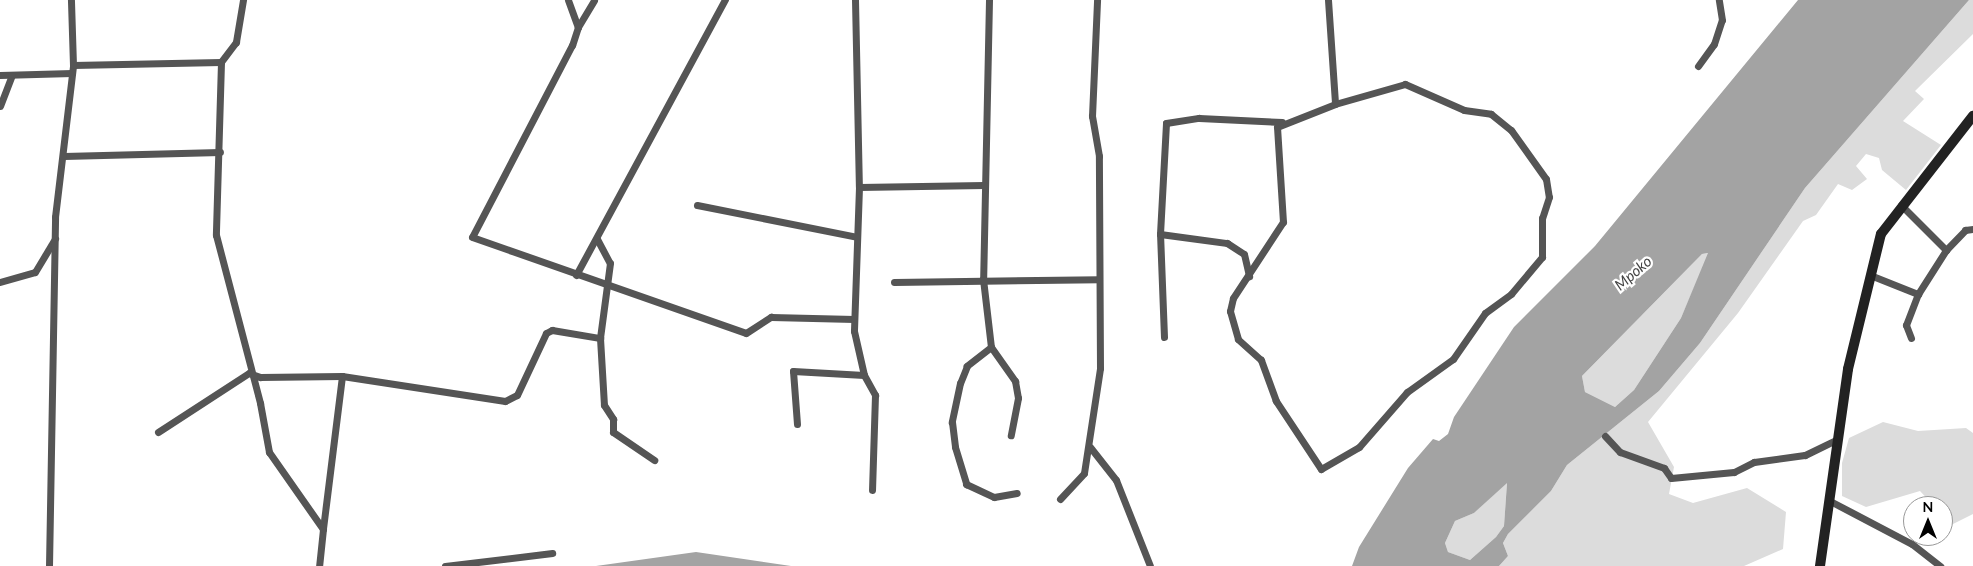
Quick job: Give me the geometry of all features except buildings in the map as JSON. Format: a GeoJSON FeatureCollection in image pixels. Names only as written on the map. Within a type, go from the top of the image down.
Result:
{"type":"FeatureCollection","features":[{"type":"Feature","properties":{"kind":"street"},"geometry":{"type":"LineString","coordinates":[[49,566],[55,239],[73,65],[71,0]]}},
{"type":"Feature","properties":{"kind":"street"},"geometry":{"type":"LineString","coordinates":[[243,0],[236,42],[221,62],[220,152],[216,235],[250,373],[260,403],[268,452],[323,528]]}},
{"type":"Feature","properties":{"kind":"street"},"geometry":{"type":"LineString","coordinates":[[568,0],[578,27]]}},
{"type":"Feature","properties":{"kind":"street"},"geometry":{"type":"LineString","coordinates":[[594,0],[578,27],[472,232],[475,240],[746,333],[771,317],[854,319]]}},
{"type":"Feature","properties":{"kind":"street"},"geometry":{"type":"LineString","coordinates":[[576,275],[724,0]]}},
{"type":"Feature","properties":{"kind":"street"},"geometry":{"type":"LineString","coordinates":[[856,0],[859,188],[854,319],[864,375],[875,395],[872,490]]}},
{"type":"Feature","properties":{"kind":"street"},"geometry":{"type":"LineString","coordinates":[[989,0],[983,279],[991,348],[1015,381],[1018,398],[1011,435]]}},
{"type":"Feature","properties":{"kind":"street"},"geometry":{"type":"LineString","coordinates":[[1060,499],[1079,482],[1090,447],[1100,368],[1099,156],[1092,116],[1097,0]]}},
{"type":"Feature","properties":{"kind":"street"},"geometry":{"type":"LineString","coordinates":[[1328,0],[1335,104]]}},
{"type":"Feature","properties":{"kind":"street"},"geometry":{"type":"LineString","coordinates":[[1698,66],[1714,44],[1722,20],[1719,0]]}},
{"type":"Feature","properties":{"kind":"street"},"geometry":{"type":"LineString","coordinates":[[73,65],[221,62]]}},
{"type":"Feature","properties":{"kind":"street"},"geometry":{"type":"LineString","coordinates":[[0,75],[72,73]]}},
{"type":"Feature","properties":{"kind":"street"},"geometry":{"type":"LineString","coordinates":[[0,106],[12,75]]}},
{"type":"Feature","properties":{"kind":"street"},"geometry":{"type":"LineString","coordinates":[[1164,337],[1160,234],[1166,123],[1198,118],[1282,122],[1332,108],[1335,104],[1404,84],[1464,110],[1499,118],[1549,190],[1542,218],[1542,257],[1511,294],[1476,323],[1453,359],[1407,392],[1359,447],[1321,469],[1276,401],[1260,360],[1238,339],[1232,326],[1233,298],[1283,222],[1276,135],[1282,122]]}},
{"type":"Feature","properties":{"kind":"street"},"geometry":{"type":"LineString","coordinates":[[1820,566],[1832,502],[1836,440],[1870,276],[1881,234],[1973,116]]}},
{"type":"Feature","properties":{"kind":"street"},"geometry":{"type":"LineString","coordinates":[[64,156],[220,152]]}},
{"type":"Feature","properties":{"kind":"street"},"geometry":{"type":"LineString","coordinates":[[859,188],[984,185]]}},
{"type":"Feature","properties":{"kind":"street"},"geometry":{"type":"LineString","coordinates":[[697,204],[857,237]]}},
{"type":"Feature","properties":{"kind":"street"},"geometry":{"type":"LineString","coordinates":[[1902,205],[1946,250]]}},
{"type":"Feature","properties":{"kind":"street"},"geometry":{"type":"LineString","coordinates":[[1911,338],[1906,325],[1918,294],[1946,250],[1965,230],[1973,229]]}},
{"type":"Feature","properties":{"kind":"street"},"geometry":{"type":"LineString","coordinates":[[1160,234],[1227,243],[1244,254],[1248,276]]}},
{"type":"Feature","properties":{"kind":"street"},"geometry":{"type":"LineString","coordinates":[[0,282],[35,272],[55,239]]}},
{"type":"Feature","properties":{"kind":"street"},"geometry":{"type":"LineString","coordinates":[[597,239],[610,263],[609,286],[600,338],[602,390],[613,419],[613,432],[654,460]]}},
{"type":"Feature","properties":{"kind":"street"},"geometry":{"type":"LineString","coordinates":[[1870,276],[1918,294]]}},
{"type":"Feature","properties":{"kind":"street"},"geometry":{"type":"LineString","coordinates":[[894,282],[983,279],[1099,279]]}},
{"type":"Feature","properties":{"kind":"street"},"geometry":{"type":"LineString","coordinates":[[250,373],[260,377],[342,376],[505,401],[517,395],[546,333],[552,330],[600,338]]}},
{"type":"Feature","properties":{"kind":"street"},"geometry":{"type":"LineString","coordinates":[[991,348],[966,366],[960,383],[952,422],[955,447],[966,484],[994,497],[1017,494]]}},
{"type":"Feature","properties":{"kind":"street"},"geometry":{"type":"LineString","coordinates":[[797,424],[793,371],[864,375]]}},
{"type":"Feature","properties":{"kind":"street"},"geometry":{"type":"LineString","coordinates":[[158,432],[250,373]]}},
{"type":"Feature","properties":{"kind":"street"},"geometry":{"type":"LineString","coordinates":[[319,566],[342,376]]}},
{"type":"Feature","properties":{"kind":"street"},"geometry":{"type":"LineString","coordinates":[[1605,436],[1620,452],[1664,468],[1671,478],[1734,472],[1754,462],[1805,455],[1836,440]]}},
{"type":"Feature","properties":{"kind":"street"},"geometry":{"type":"LineString","coordinates":[[1090,447],[1116,480],[1150,566]]}},
{"type":"Feature","properties":{"kind":"street"},"geometry":{"type":"LineString","coordinates":[[1832,502],[1864,516],[1940,566]]}},
{"type":"Feature","properties":{"kind":"street"},"geometry":{"type":"LineString","coordinates":[[445,566],[552,553]]}},
{"type":"Feature","properties":{"kind":"shaded area"},"geometry":{"type":"Polygon","coordinates":[[[1969,0],[1973,0],[1973,34],[1915,91],[1924,99],[1903,121],[1941,145],[1906,190],[1882,170],[1879,158],[1866,154],[1856,166],[1867,179],[1852,190],[1838,184],[1816,215],[1803,221],[1738,313],[1648,422],[1674,467],[1669,494],[1693,503],[1747,488],[1786,512],[1783,549],[1744,566],[1499,566],[1508,556],[1503,543],[1508,534],[1551,491],[1567,465],[1659,391],[1700,343],[1805,188],[1969,0]]]}},
{"type":"Feature","properties":{"kind":"shaded area"},"geometry":{"type":"Polygon","coordinates":[[[1709,253],[1681,318],[1634,390],[1615,407],[1585,392],[1582,376],[1702,254],[1709,253]]]}},
{"type":"Feature","properties":{"kind":"shaded area"},"geometry":{"type":"Polygon","coordinates":[[[1883,422],[1918,431],[1966,428],[1973,433],[1973,514],[1953,524],[1953,496],[1925,496],[1920,491],[1866,507],[1842,496],[1842,463],[1849,438],[1883,422]]]}},
{"type":"Feature","properties":{"kind":"shaded area"},"geometry":{"type":"Polygon","coordinates":[[[1507,482],[1504,526],[1496,537],[1470,560],[1448,552],[1445,543],[1455,521],[1474,513],[1507,482]]]}},
{"type":"Feature","properties":{"kind":"water","name":"Mpoko"},"geometry":{"type":"Polygon","coordinates":[[[1798,0],[1969,0],[1805,188],[1700,343],[1659,391],[1567,465],[1551,491],[1508,534],[1503,543],[1508,556],[1499,566],[1352,566],[1359,547],[1408,468],[1433,439],[1439,441],[1448,434],[1454,417],[1514,327],[1595,246],[1798,0]],[[1708,253],[1702,254],[1582,376],[1585,392],[1615,407],[1634,390],[1681,318],[1708,253]],[[1507,483],[1474,513],[1455,521],[1445,543],[1448,552],[1470,560],[1496,537],[1504,526],[1507,483]]]}},
{"type":"Feature","properties":{"kind":"water"},"geometry":{"type":"Polygon","coordinates":[[[696,552],[791,566],[596,566],[696,552]]]}}]}
